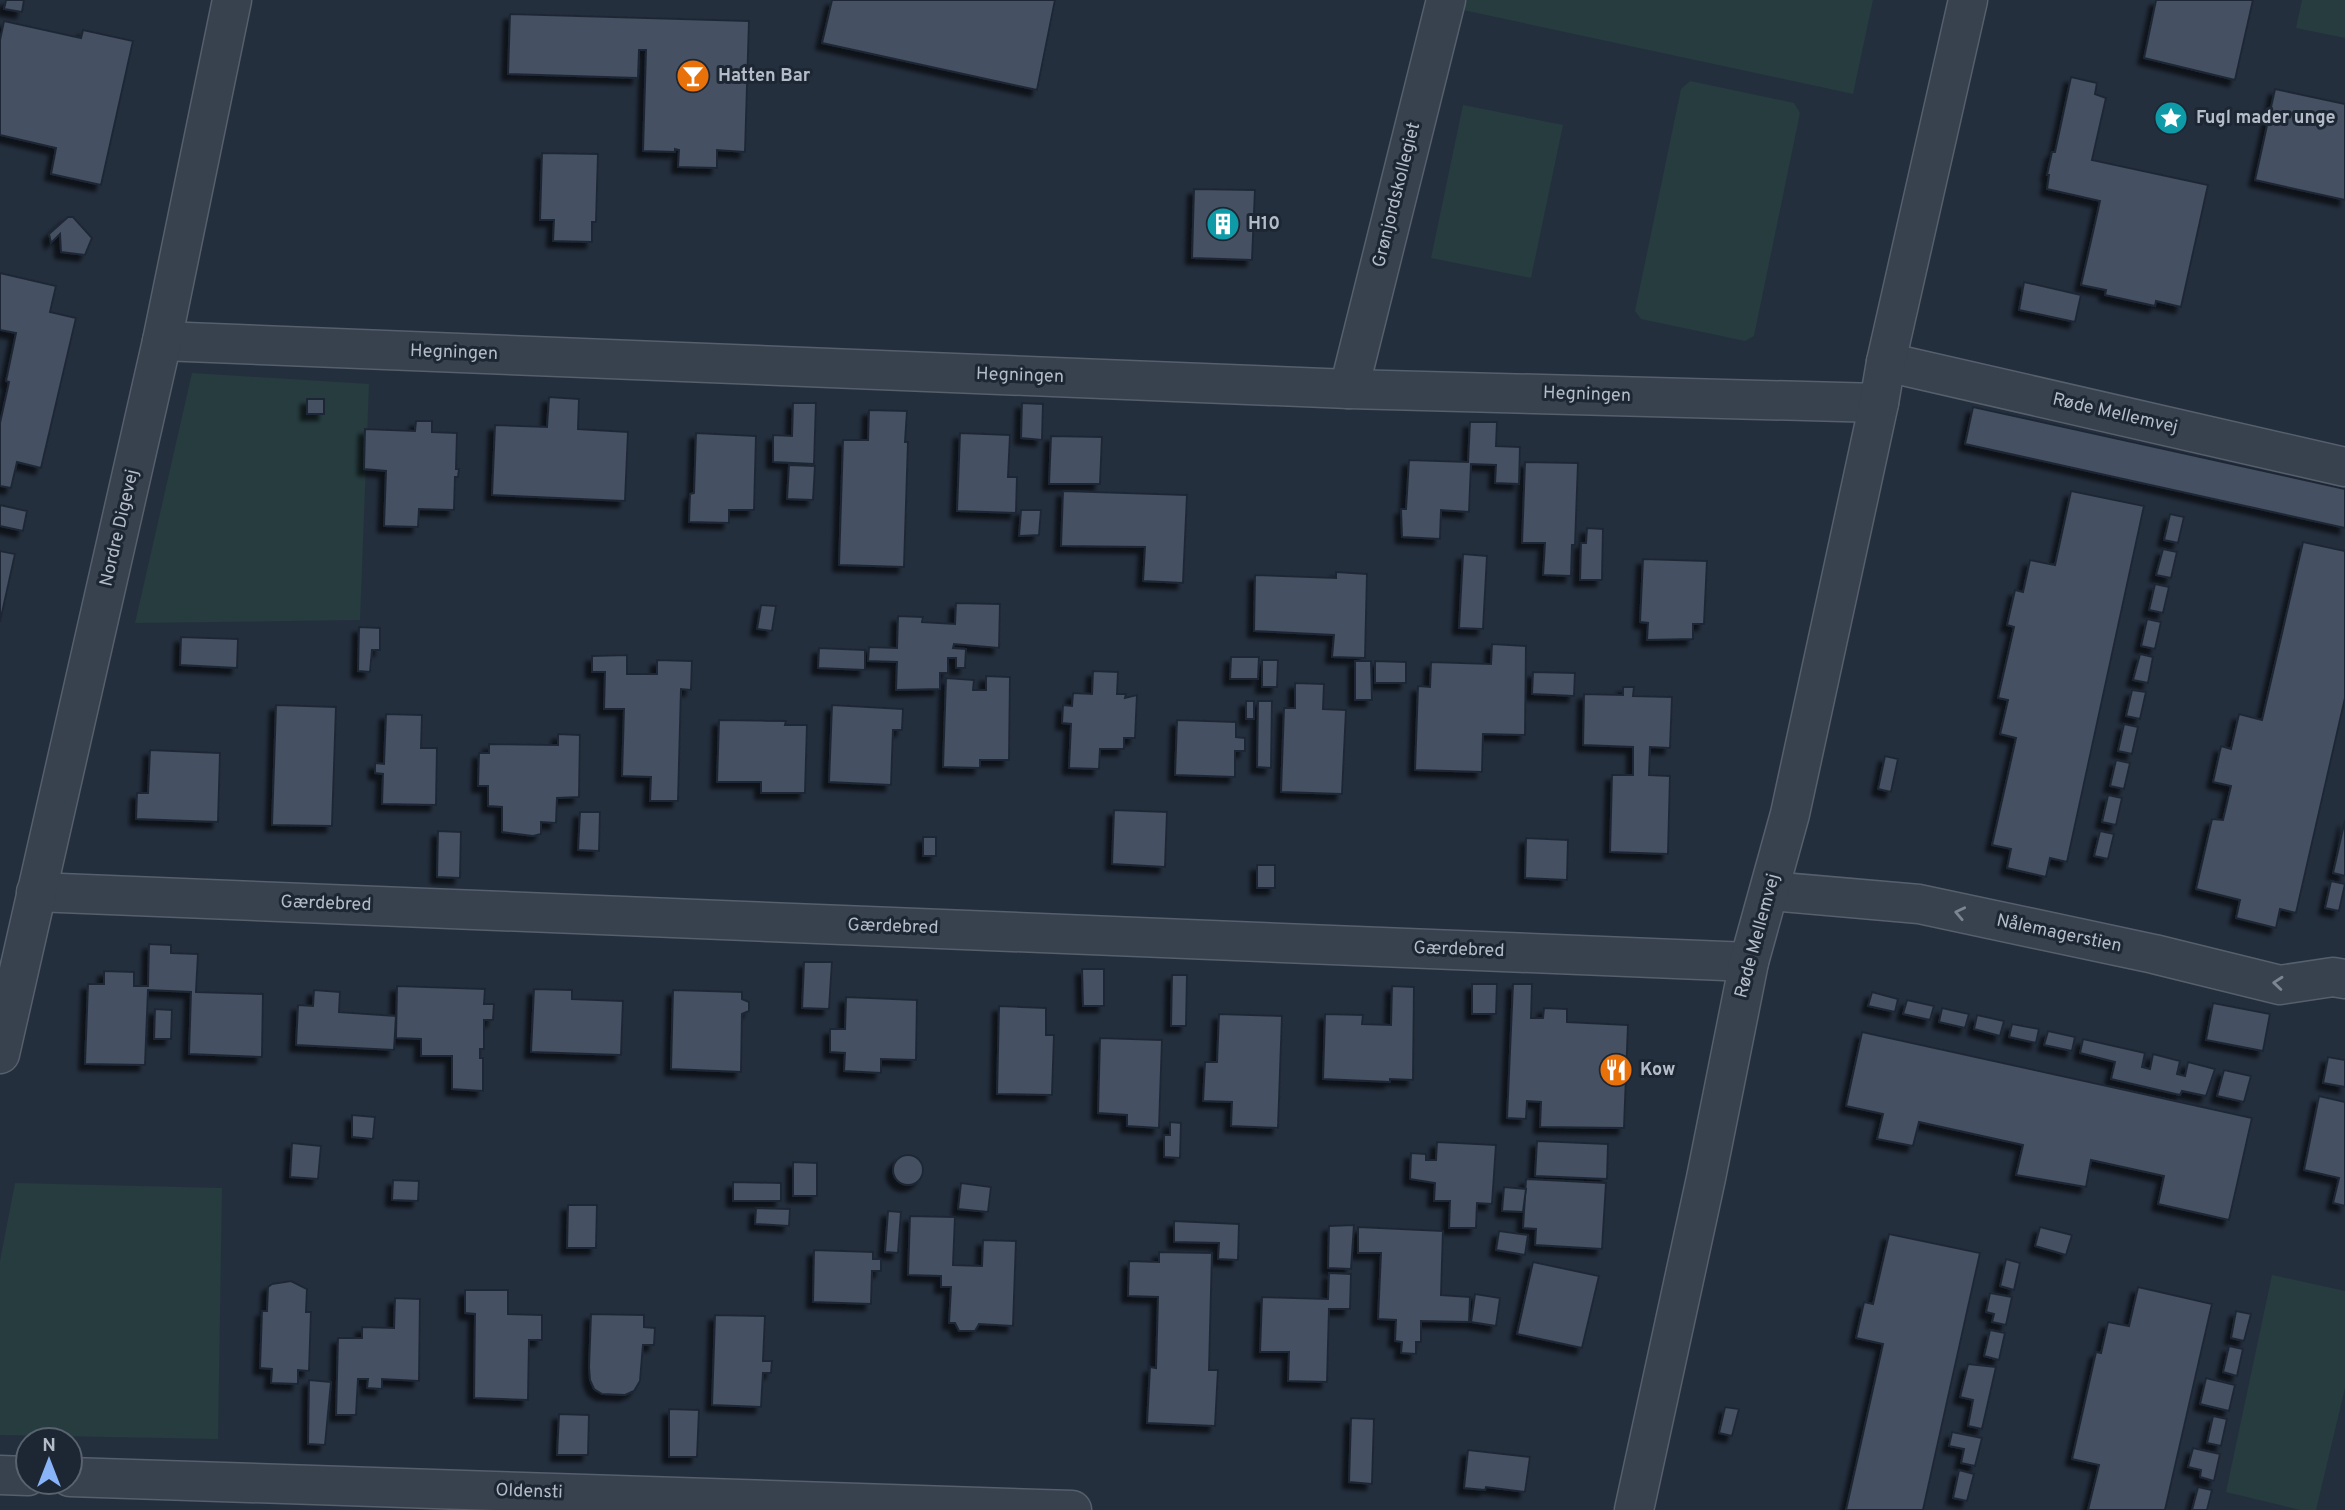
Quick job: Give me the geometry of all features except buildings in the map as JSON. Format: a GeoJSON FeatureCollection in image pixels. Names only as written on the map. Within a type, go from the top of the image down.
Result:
{"type":"FeatureCollection","features":[{"type":"Feature","properties":{"kind":"street","name":"Nordre Digevej"},"geometry":{"type":"LineString","coordinates":[[0,1054],[162,341],[232,0]]}},
{"type":"Feature","properties":{"kind":"street","name":"Grønjordskollegiet"},"geometry":{"type":"LineString","coordinates":[[1349,389],[1446,0]]}},
{"type":"Feature","properties":{"kind":"street","name":"Røde Mellemvej"},"geometry":{"type":"LineString","coordinates":[[1634,1510],[1706,1178],[1749,962],[1793,801],[1886,362],[1969,0]]}},
{"type":"Feature","properties":{"kind":"street","name":"Hegningen"},"geometry":{"type":"LineString","coordinates":[[162,341],[1349,389],[1879,403]]}},
{"type":"Feature","properties":{"kind":"street","name":"Røde Mellemvej"},"geometry":{"type":"LineString","coordinates":[[1886,362],[2345,467]]}},
{"type":"Feature","properties":{"kind":"street","name":"Nålemagerstien"},"geometry":{"type":"LineString","coordinates":[[1770,891],[1919,904],[2154,954],[2280,985],[2333,977],[2345,979]]}},
{"type":"Feature","properties":{"kind":"street","name":"Gærdebred"},"geometry":{"type":"LineString","coordinates":[[36,892],[1749,962]]}},
{"type":"Feature","properties":{"kind":"street","name":"Oldensti"},"geometry":{"type":"LineString","coordinates":[[84,1478],[462,1500],[1050,1510]]}},
{"type":"Feature","properties":{"kind":"green space"},"geometry":{"type":"Polygon","coordinates":[[[1465,0],[1873,0],[1853,94],[1463,10],[1465,0]]]}},
{"type":"Feature","properties":{"kind":"green space"},"geometry":{"type":"Polygon","coordinates":[[[2302,0],[2345,0],[2345,38],[2296,28],[2302,0]]]}},
{"type":"Feature","properties":{"kind":"green space"},"geometry":{"type":"Polygon","coordinates":[[[1690,81],[1794,103],[1800,113],[1754,336],[1745,341],[1641,319],[1635,311],[1681,89],[1690,81]]]}},
{"type":"Feature","properties":{"kind":"green space"},"geometry":{"type":"Polygon","coordinates":[[[1463,105],[1563,125],[1531,278],[1431,258],[1463,105]]]}},
{"type":"Feature","properties":{"kind":"green space"},"geometry":{"type":"Polygon","coordinates":[[[192,373],[369,384],[360,620],[135,623],[192,373]]]}},
{"type":"Feature","properties":{"kind":"green space"},"geometry":{"type":"Polygon","coordinates":[[[15,1183],[222,1188],[218,1439],[84,1437],[84,1426],[14,1426],[14,1435],[0,1435],[0,1261],[15,1183]]]}},
{"type":"Feature","properties":{"kind":"green space"},"geometry":{"type":"Polygon","coordinates":[[[2272,1275],[2345,1291],[2345,1388],[2316,1510],[2300,1510],[2226,1492],[2272,1275]]]}},
{"type":"Feature","properties":{"kind":"place","name":"Hatten Bar"},"geometry":{"type":"Point","coordinates":[693,76]}},
{"type":"Feature","properties":{"kind":"place","name":"Fugl mader unge"},"geometry":{"type":"Point","coordinates":[2171,118]}},
{"type":"Feature","properties":{"kind":"place","name":"H10"},"geometry":{"type":"Point","coordinates":[1223,224]}},
{"type":"Feature","properties":{"kind":"place","name":"Kow"},"geometry":{"type":"Point","coordinates":[1616,1070]}}]}
